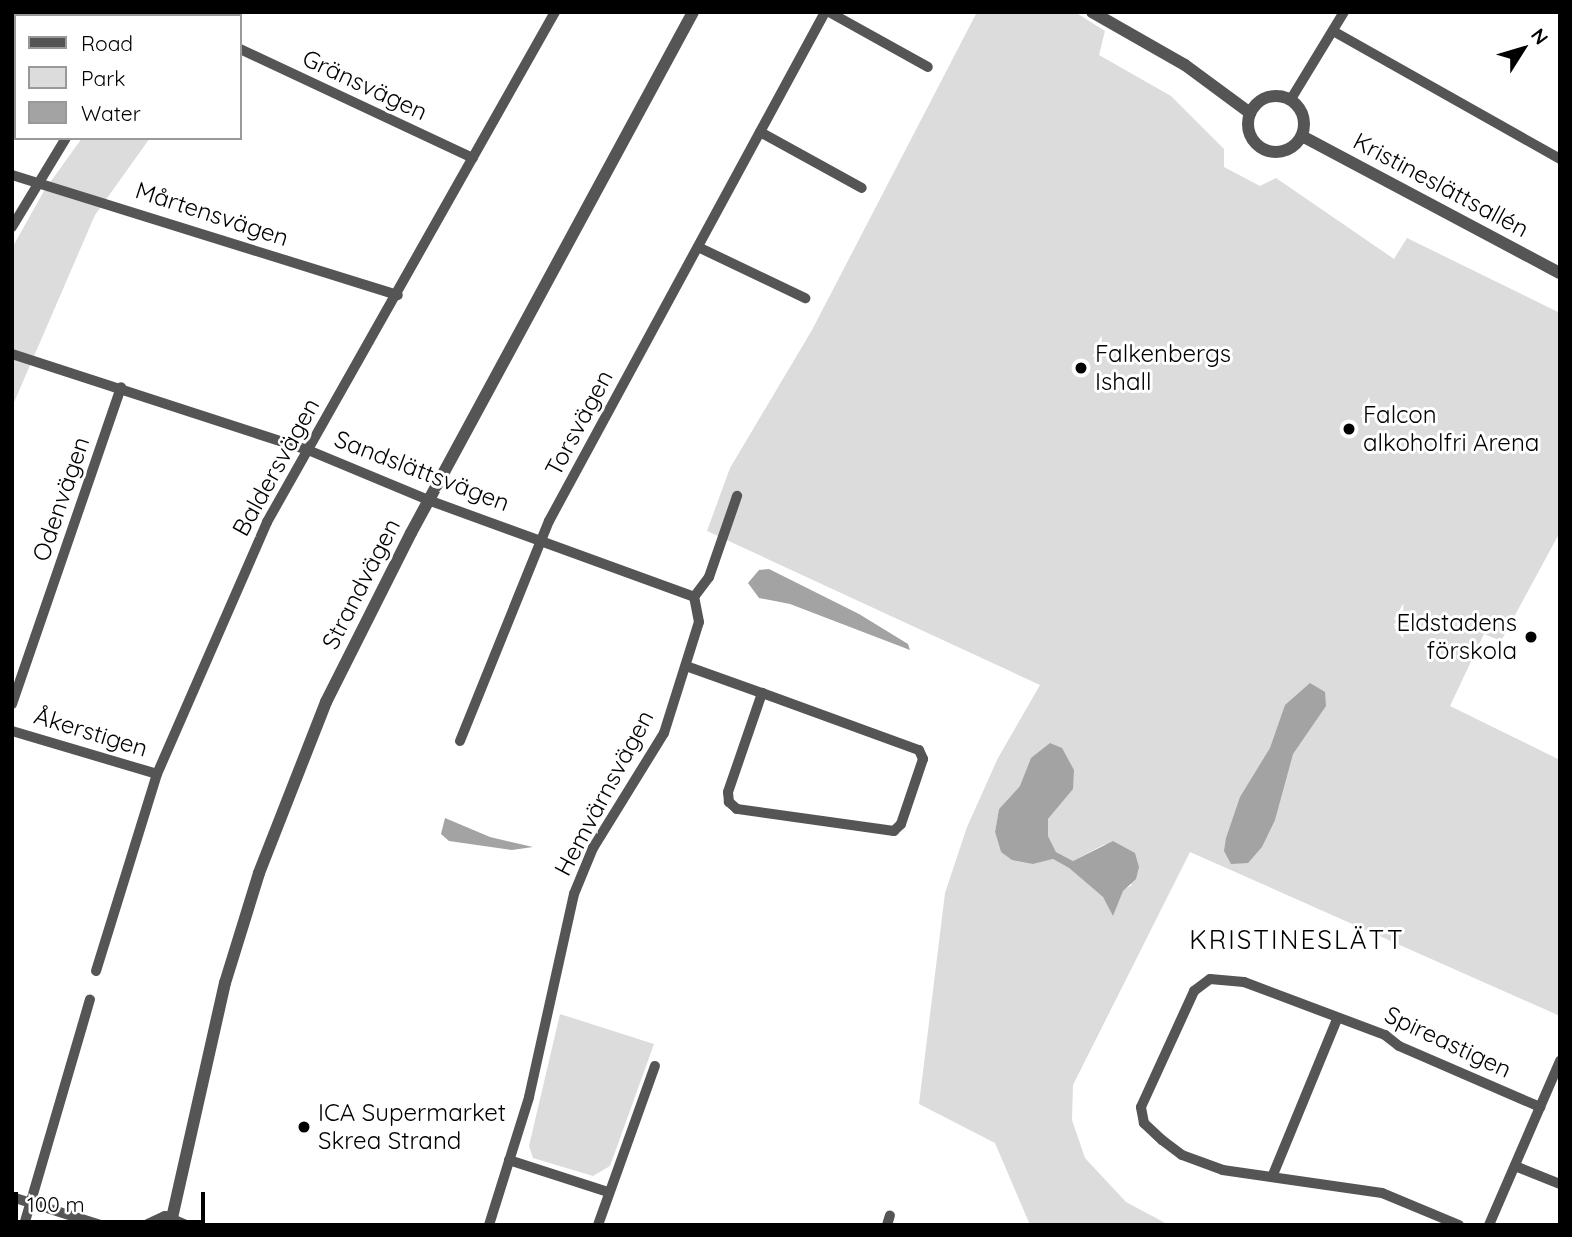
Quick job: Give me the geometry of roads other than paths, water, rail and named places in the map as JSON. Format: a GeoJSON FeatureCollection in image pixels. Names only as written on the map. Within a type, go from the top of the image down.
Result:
{"type":"FeatureCollection","features":[{"type":"Feature","properties":{"kind":"street","name":"Baldersvägen"},"geometry":{"type":"LineString","coordinates":[[96,971],[157,774],[267,522],[398,295],[555,12]]}},
{"type":"Feature","properties":{"kind":"street","name":"Strandvägen"},"geometry":{"type":"LineString","coordinates":[[172,1218],[211,1039],[259,873],[326,702],[428,500],[693,12]]}},
{"type":"Feature","properties":{"kind":"street","name":"Torsvägen"},"geometry":{"type":"LineString","coordinates":[[460,741],[541,539],[827,12],[928,67]]}},
{"type":"Feature","properties":{"kind":"street"},"geometry":{"type":"LineString","coordinates":[[1092,12],[1185,65],[1250,113]]}},
{"type":"Feature","properties":{"kind":"street"},"geometry":{"type":"LineString","coordinates":[[1291,99],[1342,15],[1329,12]]}},
{"type":"Feature","properties":{"kind":"street"},"geometry":{"type":"LineString","coordinates":[[1333,31],[1557,157],[1560,145]]}},
{"type":"Feature","properties":{"kind":"street","name":"Gränsvägen"},"geometry":{"type":"LineString","coordinates":[[242,50],[473,158]]}},
{"type":"Feature","properties":{"kind":"street"},"geometry":{"type":"LineString","coordinates":[[1265,98],[1291,99],[1304,115],[1302,136],[1286,150],[1265,150],[1251,136],[1250,113],[1265,98]]}},
{"type":"Feature","properties":{"kind":"street"},"geometry":{"type":"LineString","coordinates":[[760,132],[862,188]]}},
{"type":"Feature","properties":{"kind":"street","name":"Kristineslättsallén"},"geometry":{"type":"LineString","coordinates":[[1302,136],[1560,273]]}},
{"type":"Feature","properties":{"kind":"street"},"geometry":{"type":"LineString","coordinates":[[12,228],[64,140]]}},
{"type":"Feature","properties":{"kind":"street","name":"Mårtensvägen"},"geometry":{"type":"LineString","coordinates":[[12,175],[38,180],[398,295]]}},
{"type":"Feature","properties":{"kind":"street"},"geometry":{"type":"LineString","coordinates":[[698,247],[805,298]]}},
{"type":"Feature","properties":{"kind":"street","name":"Sandslättsvägen"},"geometry":{"type":"LineString","coordinates":[[12,354],[121,387],[308,450],[428,500],[694,597]]}},
{"type":"Feature","properties":{"kind":"street","name":"Odenvägen"},"geometry":{"type":"LineString","coordinates":[[12,704],[121,387]]}},
{"type":"Feature","properties":{"kind":"street"},"geometry":{"type":"LineString","coordinates":[[694,597],[709,577],[737,496]]}},
{"type":"Feature","properties":{"kind":"street","name":"Hemvärnsvägen"},"geometry":{"type":"LineString","coordinates":[[489,1225],[529,1097],[574,894],[593,848],[656,751],[699,622],[694,597]]}},
{"type":"Feature","properties":{"kind":"street"},"geometry":{"type":"LineString","coordinates":[[685,666],[919,750],[923,760],[901,824],[894,831],[737,809],[729,802],[728,792],[762,694]]}},
{"type":"Feature","properties":{"kind":"street","name":"Åkerstigen"},"geometry":{"type":"LineString","coordinates":[[12,731],[157,774]]}},
{"type":"Feature","properties":{"kind":"street","name":"Spireastigen"},"geometry":{"type":"LineString","coordinates":[[1272,1177],[1223,1170],[1182,1155],[1147,1126],[1141,1107],[1189,1000],[1203,982],[1244,982],[1337,1020],[1385,1035],[1399,1046],[1540,1107]]}},
{"type":"Feature","properties":{"kind":"street"},"geometry":{"type":"LineString","coordinates":[[24,1225],[90,999]]}},
{"type":"Feature","properties":{"kind":"street"},"geometry":{"type":"LineString","coordinates":[[1337,1020],[1272,1177],[1382,1193],[1459,1225]]}},
{"type":"Feature","properties":{"kind":"street"},"geometry":{"type":"LineString","coordinates":[[1489,1225],[1560,1061]]}},
{"type":"Feature","properties":{"kind":"street"},"geometry":{"type":"LineString","coordinates":[[598,1225],[655,1066]]}},
{"type":"Feature","properties":{"kind":"street"},"geometry":{"type":"LineString","coordinates":[[509,1160],[608,1192]]}},
{"type":"Feature","properties":{"kind":"street"},"geometry":{"type":"LineString","coordinates":[[1515,1166],[1560,1184]]}},
{"type":"Feature","properties":{"kind":"street"},"geometry":{"type":"LineString","coordinates":[[12,1197],[101,1225]]}},
{"type":"Feature","properties":{"kind":"street"},"geometry":{"type":"LineString","coordinates":[[148,1225],[172,1218],[184,1225]]}},
{"type":"Feature","properties":{"kind":"water"},"geometry":{"type":"Polygon","coordinates":[[[769,569],[859,614],[908,644],[910,650],[790,604],[759,598],[748,583],[759,570],[769,569]]]}},
{"type":"Feature","properties":{"kind":"water"},"geometry":{"type":"Polygon","coordinates":[[[1310,683],[1325,692],[1326,706],[1293,754],[1275,820],[1262,847],[1248,863],[1231,864],[1224,851],[1240,797],[1270,748],[1285,705],[1310,683]]]}},
{"type":"Feature","properties":{"kind":"water"},"geometry":{"type":"Polygon","coordinates":[[[1050,743],[1062,748],[1074,770],[1073,789],[1048,819],[1048,836],[1056,852],[1073,861],[1113,841],[1135,853],[1139,867],[1136,879],[1123,891],[1113,916],[1103,897],[1069,868],[1053,859],[1033,864],[1012,860],[1001,852],[995,832],[999,809],[1020,786],[1031,758],[1050,743]]]}},
{"type":"Feature","properties":{"kind":"water"},"geometry":{"type":"Polygon","coordinates":[[[445,818],[490,837],[533,847],[512,850],[449,841],[441,834],[445,818]]]}},
{"type":"Feature","properties":{"kind":"place","name":"Falkenbergs Ishall"},"geometry":{"type":"Point","coordinates":[1081,368]}},
{"type":"Feature","properties":{"kind":"place","name":"Falcon alkoholfri Arena"},"geometry":{"type":"Point","coordinates":[1349,429]}},
{"type":"Feature","properties":{"kind":"place","name":"Eldstadens förskola"},"geometry":{"type":"Point","coordinates":[1531,637]}},
{"type":"Feature","properties":{"kind":"place","name":"ICA Supermarket Skrea Strand"},"geometry":{"type":"Point","coordinates":[304,1127]}},
{"type":"Feature","properties":{"kind":"district","name":"KRISTINESLÄTT"},"geometry":{"type":"Point","coordinates":[1297,940]}}]}
